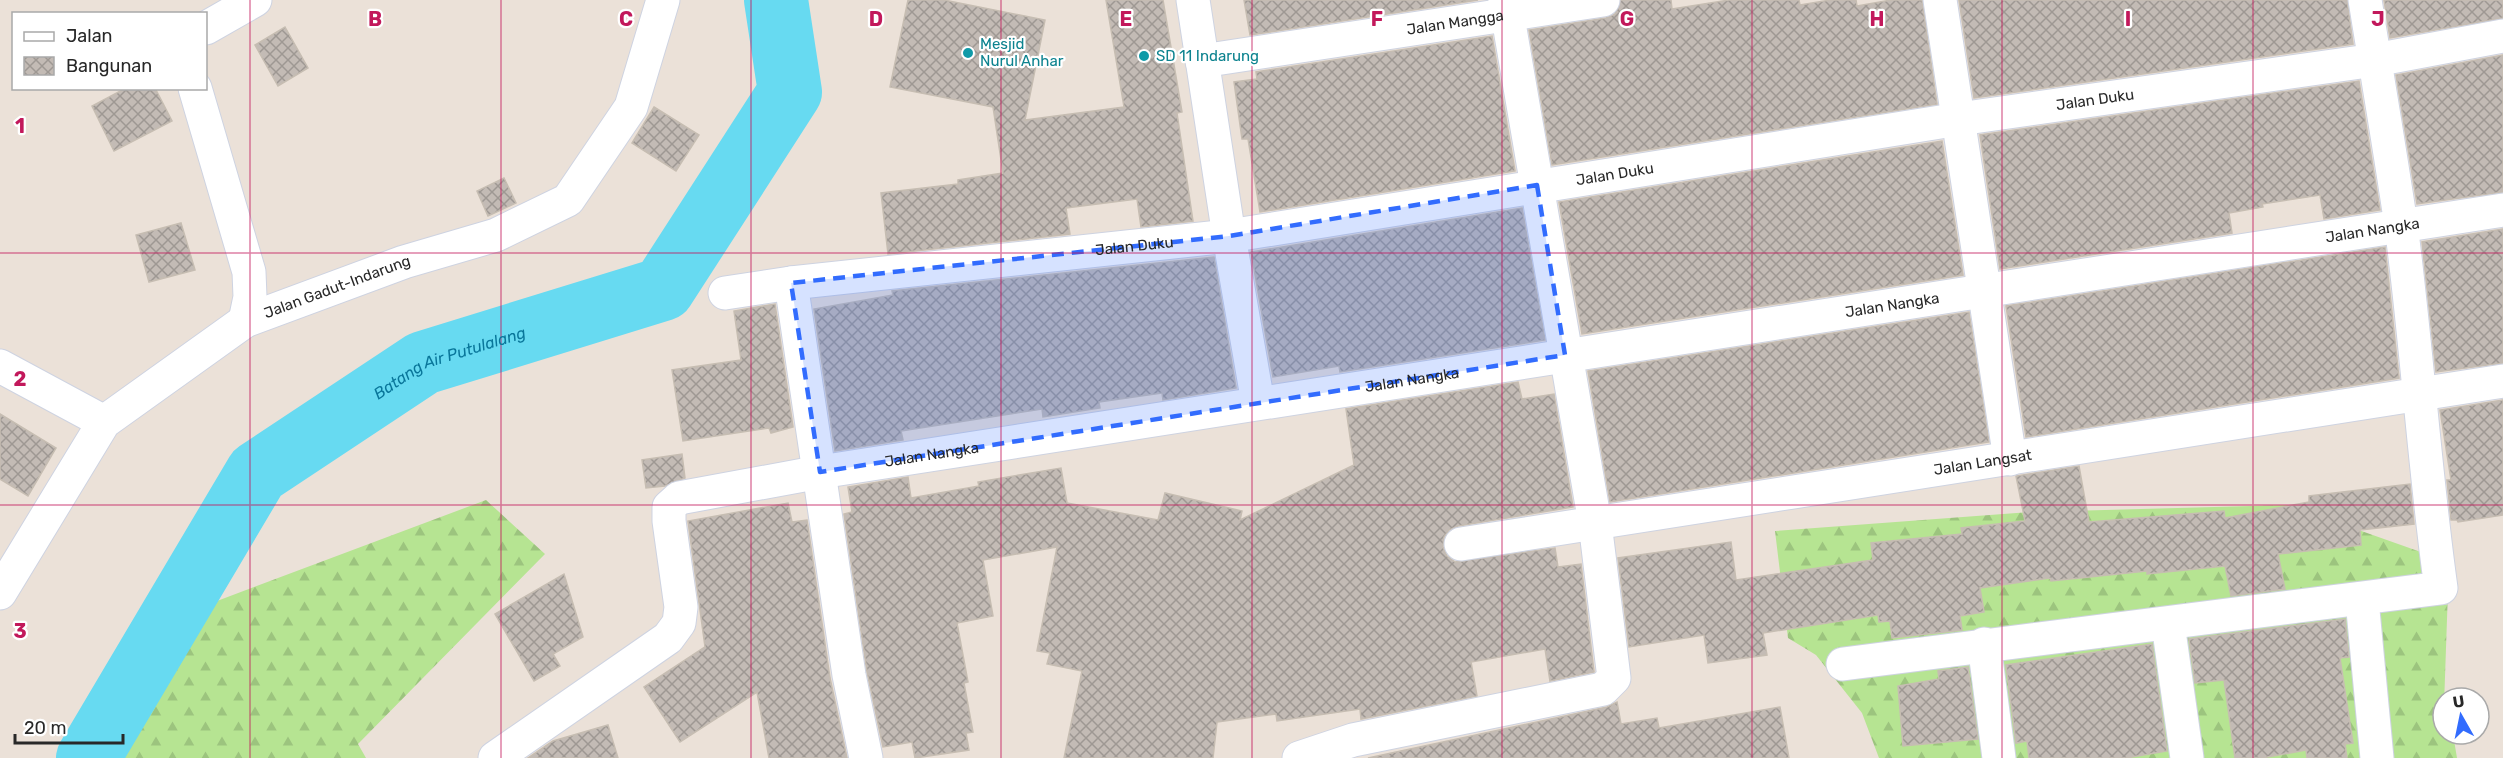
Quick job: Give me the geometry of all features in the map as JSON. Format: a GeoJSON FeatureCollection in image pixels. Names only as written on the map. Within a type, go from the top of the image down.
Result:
{"type":"FeatureCollection","features":[{"type":"Feature","properties":{"kind":"street"},"geometry":{"type":"LineString","coordinates":[[207,27],[255,0]]}},
{"type":"Feature","properties":{"kind":"street","name":"Jalan Gadut-Indarung"},"geometry":{"type":"LineString","coordinates":[[0,593],[104,422],[245,321],[404,262],[496,235],[568,200],[632,107],[663,0]]}},
{"type":"Feature","properties":{"kind":"street"},"geometry":{"type":"LineString","coordinates":[[1193,0],[1229,236],[1258,403]]}},
{"type":"Feature","properties":{"kind":"street","name":"Jalan Mangga"},"geometry":{"type":"LineString","coordinates":[[1202,61],[1507,7],[1602,0]]}},
{"type":"Feature","properties":{"kind":"street"},"geometry":{"type":"LineString","coordinates":[[1940,0],[2010,459]]}},
{"type":"Feature","properties":{"kind":"street"},"geometry":{"type":"LineString","coordinates":[[1843,664],[2362,600],[2441,588],[2428,499],[2421,393],[2401,225],[2365,0]]}},
{"type":"Feature","properties":{"kind":"street"},"geometry":{"type":"LineString","coordinates":[[1299,758],[1353,740],[1603,688],[1614,678],[1595,523],[1507,7]]}},
{"type":"Feature","properties":{"kind":"street","name":"Jalan Duku"},"geometry":{"type":"LineString","coordinates":[[725,293],[791,283],[1229,236],[1537,184],[1959,119],[2374,60],[2503,36]]}},
{"type":"Feature","properties":{"kind":"street"},"geometry":{"type":"LineString","coordinates":[[196,90],[249,272],[250,297],[245,321]]}},
{"type":"Feature","properties":{"kind":"street","name":"Jalan Nangka"},"geometry":{"type":"LineString","coordinates":[[495,758],[668,638],[673,631],[678,623],[681,607],[669,507],[679,498],[820,472],[2503,210]]}},
{"type":"Feature","properties":{"kind":"street"},"geometry":{"type":"LineString","coordinates":[[791,283],[849,675],[866,758]]}},
{"type":"Feature","properties":{"kind":"street"},"geometry":{"type":"LineString","coordinates":[[0,366],[104,422]]}},
{"type":"Feature","properties":{"kind":"street","name":"Jalan Langsat"},"geometry":{"type":"LineString","coordinates":[[1461,544],[2503,381]]}},
{"type":"Feature","properties":{"kind":"street"},"geometry":{"type":"LineString","coordinates":[[2362,600],[2377,758]]}},
{"type":"Feature","properties":{"kind":"street"},"geometry":{"type":"LineString","coordinates":[[2168,624],[2187,758]]}},
{"type":"Feature","properties":{"kind":"street"},"geometry":{"type":"LineString","coordinates":[[1984,645],[1999,758]]}},
{"type":"Feature","properties":{"kind":"highlighted area"},"geometry":{"type":"Polygon","coordinates":[[[1537,185],[1565,355],[820,472],[791,283],[1229,236],[1537,185]]]}},
{"type":"Feature","properties":{"kind":"green space"},"geometry":{"type":"Polygon","coordinates":[[[486,500],[545,554],[358,744],[366,758],[99,758],[217,601],[486,500]]]}},
{"type":"Feature","properties":{"kind":"green space"},"geometry":{"type":"Polygon","coordinates":[[[2288,505],[2449,562],[2445,686],[2431,686],[2431,746],[2455,746],[2457,758],[1879,758],[1862,713],[1816,655],[1788,638],[1775,531],[2030,512],[2288,505]]]}},
{"type":"Feature","properties":{"kind":"building"},"geometry":{"type":"Polygon","coordinates":[[[908,0],[944,0],[1045,20],[1025,120],[1124,107],[1106,0],[1163,0],[1182,112],[1177,113],[1193,221],[1141,227],[1137,199],[1066,208],[1070,234],[888,254],[881,193],[958,184],[958,180],[1003,173],[993,107],[890,87],[908,0]]]}},
{"type":"Feature","properties":{"kind":"building"},"geometry":{"type":"Polygon","coordinates":[[[1244,0],[1478,0],[1250,35],[1244,0]]]}},
{"type":"Feature","properties":{"kind":"building"},"geometry":{"type":"Polygon","coordinates":[[[1621,0],[1671,0],[1672,9],[1729,0],[1799,0],[1800,5],[1830,0],[1856,0],[1857,6],[1891,0],[1922,0],[1937,104],[1552,165],[1529,30],[1606,18],[1615,14],[1621,0]]]}},
{"type":"Feature","properties":{"kind":"building"},"geometry":{"type":"Polygon","coordinates":[[[1959,0],[2347,0],[2353,44],[1974,98],[1959,0]]]}},
{"type":"Feature","properties":{"kind":"building"},"geometry":{"type":"Polygon","coordinates":[[[2384,0],[2503,0],[2503,18],[2390,38],[2384,0]]]}},
{"type":"Feature","properties":{"kind":"building"},"geometry":{"type":"Polygon","coordinates":[[[285,27],[308,68],[278,86],[255,45],[285,27]]]}},
{"type":"Feature","properties":{"kind":"building"},"geometry":{"type":"Polygon","coordinates":[[[1492,36],[1515,171],[1260,212],[1248,139],[1242,139],[1234,82],[1257,79],[1256,72],[1492,36]]]}},
{"type":"Feature","properties":{"kind":"building"},"geometry":{"type":"Polygon","coordinates":[[[2503,55],[2503,192],[2417,204],[2396,75],[2503,55]]]}},
{"type":"Feature","properties":{"kind":"building"},"geometry":{"type":"Polygon","coordinates":[[[2359,81],[2380,210],[2324,219],[2320,195],[2262,204],[2263,207],[2229,213],[2232,233],[2000,269],[1980,135],[2359,81]]]}},
{"type":"Feature","properties":{"kind":"building"},"geometry":{"type":"Polygon","coordinates":[[[122,90],[156,90],[172,121],[114,151],[92,106],[122,90]]]}},
{"type":"Feature","properties":{"kind":"building"},"geometry":{"type":"Polygon","coordinates":[[[654,107],[699,135],[676,171],[632,143],[654,107]]]}},
{"type":"Feature","properties":{"kind":"building"},"geometry":{"type":"Polygon","coordinates":[[[1942,141],[1963,275],[1582,334],[1559,202],[1942,141]]]}},
{"type":"Feature","properties":{"kind":"building"},"geometry":{"type":"Polygon","coordinates":[[[504,178],[516,203],[488,216],[477,191],[504,178]]]}},
{"type":"Feature","properties":{"kind":"building"},"geometry":{"type":"Polygon","coordinates":[[[1522,208],[1545,340],[1340,372],[1339,366],[1273,377],[1251,252],[1522,208]]]}},
{"type":"Feature","properties":{"kind":"building"},"geometry":{"type":"Polygon","coordinates":[[[181,223],[195,270],[149,282],[136,235],[181,223]]]}},
{"type":"Feature","properties":{"kind":"building"},"geometry":{"type":"Polygon","coordinates":[[[2503,229],[2503,363],[2436,372],[2422,242],[2503,229]]]}},
{"type":"Feature","properties":{"kind":"building"},"geometry":{"type":"Polygon","coordinates":[[[2385,247],[2399,378],[2026,437],[2006,306],[2385,247]]]}},
{"type":"Feature","properties":{"kind":"building"},"geometry":{"type":"Polygon","coordinates":[[[1214,257],[1236,388],[1163,400],[1162,393],[1099,402],[1100,408],[1043,417],[1042,409],[901,431],[903,440],[835,451],[814,309],[893,295],[892,291],[1214,257]]]}},
{"type":"Feature","properties":{"kind":"building"},"geometry":{"type":"Polygon","coordinates":[[[775,304],[793,427],[771,433],[769,428],[683,441],[672,370],[741,360],[734,311],[775,304]]]}},
{"type":"Feature","properties":{"kind":"building"},"geometry":{"type":"Polygon","coordinates":[[[1969,312],[1989,442],[1610,502],[1588,371],[1969,312]]]}},
{"type":"Feature","properties":{"kind":"building"},"geometry":{"type":"Polygon","coordinates":[[[1518,382],[1522,399],[1554,394],[1573,507],[1458,526],[1449,530],[1444,537],[1443,547],[1447,556],[1455,562],[1555,548],[1558,567],[1581,564],[1594,672],[1550,681],[1545,649],[1471,662],[1477,696],[1361,719],[1360,709],[1277,721],[1276,714],[1217,722],[1213,758],[1064,758],[1082,671],[1047,664],[1050,653],[1037,651],[1057,547],[983,560],[993,616],[957,623],[968,682],[964,683],[973,732],[966,733],[969,750],[915,758],[912,742],[883,747],[867,672],[844,514],[852,512],[848,487],[908,477],[911,498],[979,486],[978,482],[1061,468],[1067,503],[1158,520],[1165,493],[1242,511],[1240,520],[1354,465],[1346,409],[1518,382]]]}},
{"type":"Feature","properties":{"kind":"building"},"geometry":{"type":"Polygon","coordinates":[[[2503,400],[2503,515],[2458,522],[2451,520],[2447,480],[2451,480],[2440,410],[2503,400]]]}},
{"type":"Feature","properties":{"kind":"building"},"geometry":{"type":"Polygon","coordinates":[[[0,414],[56,448],[28,496],[0,479],[0,414]]]}},
{"type":"Feature","properties":{"kind":"building"},"geometry":{"type":"Polygon","coordinates":[[[682,454],[685,478],[665,486],[646,488],[642,460],[682,454]]]}},
{"type":"Feature","properties":{"kind":"building"},"geometry":{"type":"Polygon","coordinates":[[[2079,466],[2089,522],[2224,511],[2225,518],[2309,502],[2309,496],[2410,484],[2414,524],[2360,530],[2361,545],[2278,554],[2285,589],[2231,596],[2225,566],[2051,581],[2050,578],[1980,588],[1984,612],[1960,616],[1962,630],[1892,638],[1890,621],[1879,622],[1878,615],[1763,633],[1767,655],[1708,663],[1704,635],[1629,647],[1618,558],[1731,542],[1736,580],[1873,560],[1871,543],[1962,534],[1961,528],[2025,521],[2016,476],[2079,466]]]}},
{"type":"Feature","properties":{"kind":"building"},"geometry":{"type":"Polygon","coordinates":[[[788,503],[792,522],[807,520],[830,678],[847,758],[769,758],[757,692],[680,742],[644,687],[705,647],[688,521],[788,503]]]}},
{"type":"Feature","properties":{"kind":"building"},"geometry":{"type":"Polygon","coordinates":[[[564,574],[583,637],[553,654],[560,666],[534,681],[495,614],[564,574]]]}},
{"type":"Feature","properties":{"kind":"building"},"geometry":{"type":"Polygon","coordinates":[[[2345,619],[2349,657],[2340,658],[2353,743],[2345,744],[2347,758],[2307,758],[2306,750],[2262,758],[2235,758],[2224,680],[2195,683],[2189,639],[2345,619]]]}},
{"type":"Feature","properties":{"kind":"building"},"geometry":{"type":"Polygon","coordinates":[[[2152,644],[2167,751],[2126,758],[2029,758],[2027,741],[2016,743],[2006,665],[2152,644]]]}},
{"type":"Feature","properties":{"kind":"building"},"geometry":{"type":"Polygon","coordinates":[[[1968,667],[1978,739],[1903,746],[1898,686],[1939,679],[1938,671],[1968,667]]]}},
{"type":"Feature","properties":{"kind":"building"},"geometry":{"type":"Polygon","coordinates":[[[1617,702],[1621,724],[1657,718],[1659,728],[1780,707],[1789,758],[1368,758],[1607,707],[1617,702]]]}},
{"type":"Feature","properties":{"kind":"building"},"geometry":{"type":"Polygon","coordinates":[[[608,725],[618,758],[528,758],[553,741],[608,725]]]}},
{"type":"Feature","properties":{"kind":"waterway","name":"Batang Air Putulalang"},"geometry":{"type":"LineString","coordinates":[[88,758],[257,473],[423,363],[663,289],[790,92],[776,0]]}},
{"type":"Feature","properties":{"kind":"place","name":"Mesjid Nurul Anhar"},"geometry":{"type":"Point","coordinates":[968,53]}},
{"type":"Feature","properties":{"kind":"place","name":"SD 11 Indarung"},"geometry":{"type":"Point","coordinates":[1144,56]}}]}
